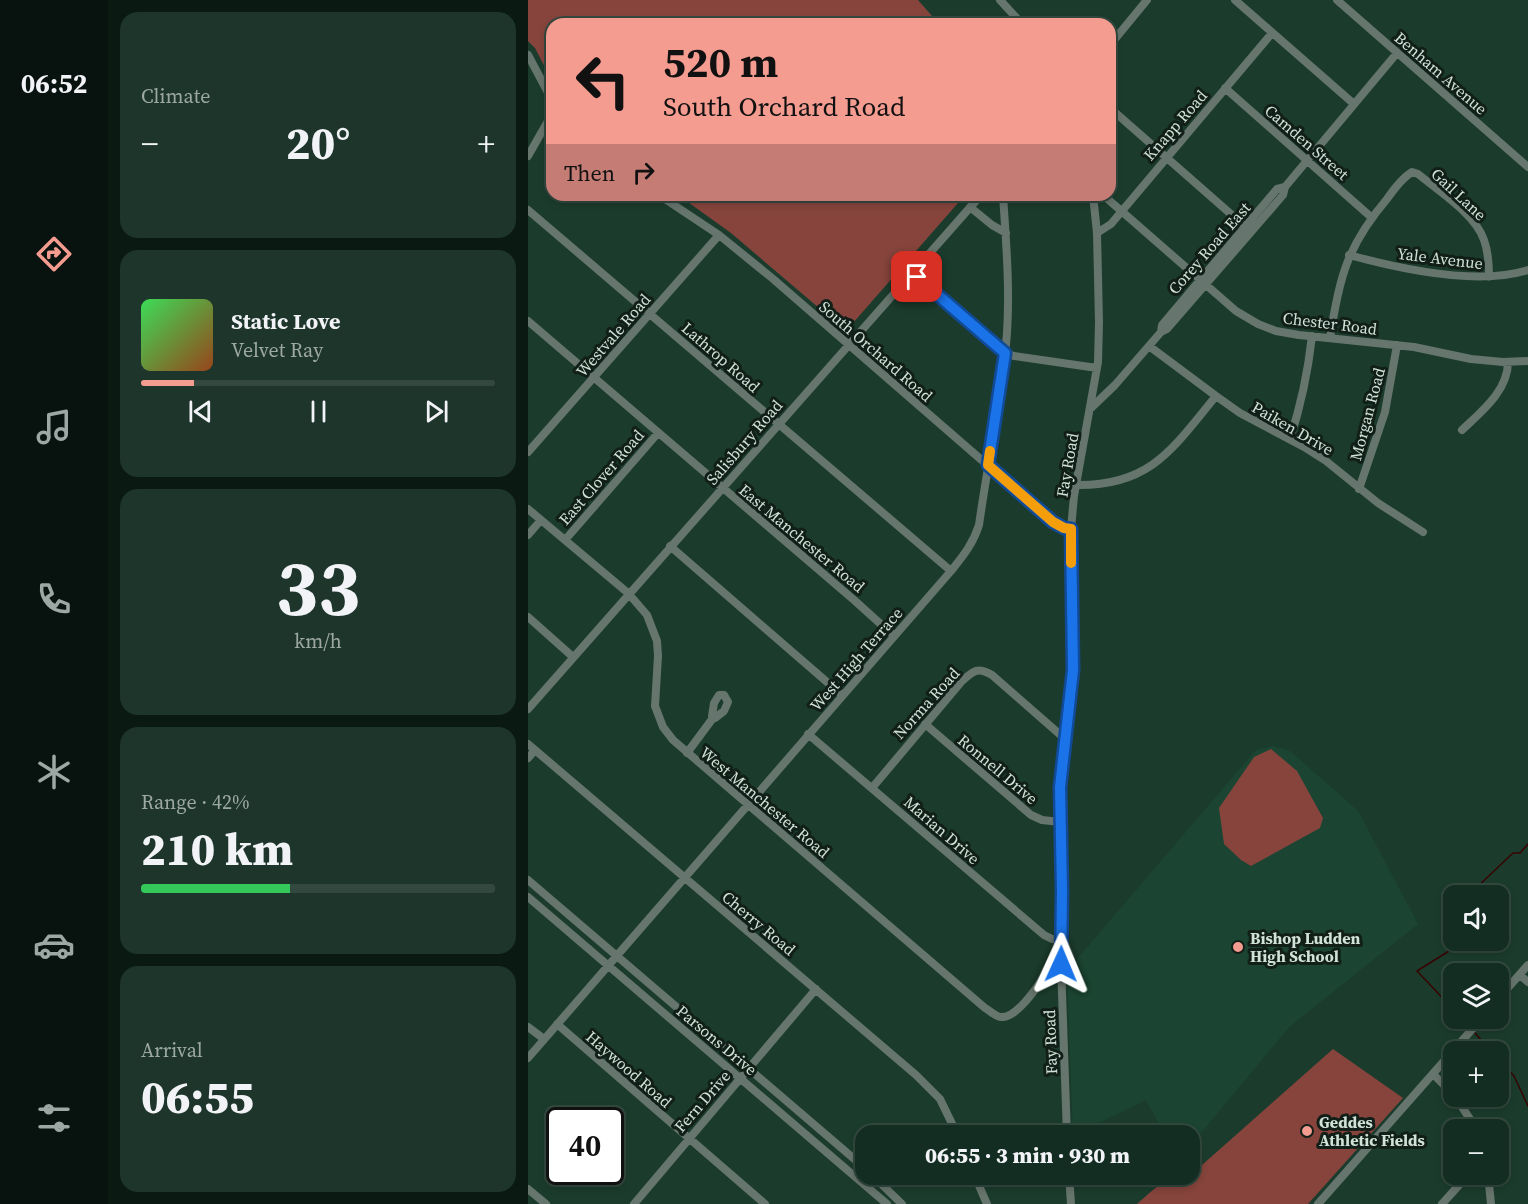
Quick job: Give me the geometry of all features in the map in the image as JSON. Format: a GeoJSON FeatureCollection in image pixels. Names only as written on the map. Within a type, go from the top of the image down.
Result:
{"type":"FeatureCollection","features":[{"type":"Feature","properties":{"kind":"street"},"geometry":{"type":"LineString","coordinates":[[1000,0],[1016,18]]}},
{"type":"Feature","properties":{"kind":"street"},"geometry":{"type":"LineString","coordinates":[[1116,38],[1147,0]]}},
{"type":"Feature","properties":{"kind":"street"},"geometry":{"type":"LineString","coordinates":[[1235,0],[1354,104]]}},
{"type":"Feature","properties":{"kind":"street","name":"Benham Avenue"},"geometry":{"type":"LineString","coordinates":[[1337,0],[1528,167]]}},
{"type":"Feature","properties":{"kind":"street","name":"Knapp Road"},"geometry":{"type":"LineString","coordinates":[[1097,233],[1111,224],[1272,33]]}},
{"type":"Feature","properties":{"kind":"street","name":"Corey Road East"},"geometry":{"type":"LineString","coordinates":[[1090,408],[1115,385],[1149,346],[1161,332],[1162,325],[1249,229],[1277,189],[1285,187],[1397,53]]}},
{"type":"Feature","properties":{"kind":"street"},"geometry":{"type":"LineString","coordinates":[[528,55],[546,89]]}},
{"type":"Feature","properties":{"kind":"street","name":"Camden Street"},"geometry":{"type":"LineString","coordinates":[[1225,88],[1371,217]]}},
{"type":"Feature","properties":{"kind":"street"},"geometry":{"type":"LineString","coordinates":[[1116,113],[1249,229]]}},
{"type":"Feature","properties":{"kind":"street"},"geometry":{"type":"LineString","coordinates":[[528,156],[546,124]]}},
{"type":"Feature","properties":{"kind":"street","name":"Gail Lane"},"geometry":{"type":"LineString","coordinates":[[1371,217],[1410,173],[1419,174],[1470,219],[1485,241],[1489,277]]}},
{"type":"Feature","properties":{"kind":"street","name":"South Orchard Road"},"geometry":{"type":"LineString","coordinates":[[668,201],[719,235],[772,278],[1053,522],[1071,529]]}},
{"type":"Feature","properties":{"kind":"street","name":"Salisbury Road"},"geometry":{"type":"LineString","coordinates":[[528,709],[976,201]]}},
{"type":"Feature","properties":{"kind":"street","name":"West High Terrace"},"geometry":{"type":"LineString","coordinates":[[528,1058],[951,571],[975,538],[979,525],[1005,353],[1008,306],[1003,201]]}},
{"type":"Feature","properties":{"kind":"street","name":"Fay Road"},"geometry":{"type":"LineString","coordinates":[[1067,1125],[1061,964],[1060,787],[1073,670],[1071,529],[1097,368],[1100,322],[1094,201]]}},
{"type":"Feature","properties":{"kind":"street","name":"Chester Road"},"geometry":{"type":"LineString","coordinates":[[1110,201],[1236,311],[1276,331],[1397,345],[1471,359],[1528,361]]}},
{"type":"Feature","properties":{"kind":"street"},"geometry":{"type":"LineString","coordinates":[[970,207],[992,225],[1006,232]]}},
{"type":"Feature","properties":{"kind":"street","name":"Lathrop Road"},"geometry":{"type":"LineString","coordinates":[[528,210],[951,571]]}},
{"type":"Feature","properties":{"kind":"street"},"geometry":{"type":"LineString","coordinates":[[1330,338],[1338,290],[1349,255],[1371,217]]}},
{"type":"Feature","properties":{"kind":"street","name":"Westvale Road"},"geometry":{"type":"LineString","coordinates":[[528,452],[719,235]]}},
{"type":"Feature","properties":{"kind":"street","name":"Yale Avenue"},"geometry":{"type":"LineString","coordinates":[[1349,255],[1404,268],[1489,277],[1507,276],[1528,270]]}},
{"type":"Feature","properties":{"kind":"street"},"geometry":{"type":"LineString","coordinates":[[912,273],[1005,353],[1097,368]]}},
{"type":"Feature","properties":{"kind":"street","name":"East Manchester Road"},"geometry":{"type":"LineString","coordinates":[[529,322],[894,636]]}},
{"type":"Feature","properties":{"kind":"street"},"geometry":{"type":"LineString","coordinates":[[1290,439],[1301,406],[1312,336]]}},
{"type":"Feature","properties":{"kind":"street","name":"Morgan Road"},"geometry":{"type":"LineString","coordinates":[[1359,489],[1385,412],[1397,345]]}},
{"type":"Feature","properties":{"kind":"street","name":"Paiken Drive"},"geometry":{"type":"LineString","coordinates":[[1149,346],[1240,412],[1326,461],[1359,489],[1423,532]]}},
{"type":"Feature","properties":{"kind":"street"},"geometry":{"type":"LineString","coordinates":[[1462,430],[1498,392],[1504,381],[1508,362]]}},
{"type":"Feature","properties":{"kind":"street"},"geometry":{"type":"LineString","coordinates":[[1077,484],[1096,485],[1116,482],[1140,473],[1159,462],[1216,396]]}},
{"type":"Feature","properties":{"kind":"street","name":"East Clover Road"},"geometry":{"type":"LineString","coordinates":[[565,540],[658,433]]}},
{"type":"Feature","properties":{"kind":"street","name":"West Manchester Road"},"geometry":{"type":"LineString","coordinates":[[528,508],[628,593],[647,615],[657,641],[655,692],[658,718],[663,727],[687,753],[985,1008],[999,1017],[1010,1016],[1020,1007],[1048,971],[1061,964]]}},
{"type":"Feature","properties":{"kind":"street"},"geometry":{"type":"LineString","coordinates":[[528,535],[541,520]]}},
{"type":"Feature","properties":{"kind":"street"},"geometry":{"type":"LineString","coordinates":[[670,546],[842,695]]}},
{"type":"Feature","properties":{"kind":"street"},"geometry":{"type":"LineString","coordinates":[[528,617],[573,657]]}},
{"type":"Feature","properties":{"kind":"street","name":"Norma Road"},"geometry":{"type":"LineString","coordinates":[[872,788],[970,673],[983,670],[992,675],[1064,738]]}},
{"type":"Feature","properties":{"kind":"street"},"geometry":{"type":"LineString","coordinates":[[687,753],[713,718]]}},
{"type":"Feature","properties":{"kind":"street","name":"Ronnell Drive"},"geometry":{"type":"LineString","coordinates":[[925,724],[1031,814],[1042,820],[1060,822]]}},
{"type":"Feature","properties":{"kind":"street","name":"Marian Drive"},"geometry":{"type":"LineString","coordinates":[[808,734],[1044,935],[1052,939],[1061,939]]}},
{"type":"Feature","properties":{"kind":"street","name":"Cherry Road"},"geometry":{"type":"LineString","coordinates":[[528,744],[934,1092],[953,1125]]}},
{"type":"Feature","properties":{"kind":"street"},"geometry":{"type":"LineString","coordinates":[[528,758],[535,750]]}},
{"type":"Feature","properties":{"kind":"street","name":"Parsons Drive"},"geometry":{"type":"LineString","coordinates":[[528,880],[855,1160]]}},
{"type":"Feature","properties":{"kind":"street","name":"Parsons Drive"},"geometry":{"type":"LineString","coordinates":[[528,897],[855,1177]]}},
{"type":"Feature","properties":{"kind":"street"},"geometry":{"type":"LineString","coordinates":[[541,908],[549,898]]}},
{"type":"Feature","properties":{"kind":"street"},"geometry":{"type":"LineString","coordinates":[[1509,987],[1528,965]]}},
{"type":"Feature","properties":{"kind":"street"},"geometry":{"type":"LineString","coordinates":[[1520,975],[1528,982]]}},
{"type":"Feature","properties":{"kind":"street","name":"Fern Drive"},"geometry":{"type":"LineString","coordinates":[[633,1204],[816,989]]}},
{"type":"Feature","properties":{"kind":"street","name":"Haywood Road"},"geometry":{"type":"LineString","coordinates":[[557,1024],[765,1204]]}},
{"type":"Feature","properties":{"kind":"street"},"geometry":{"type":"LineString","coordinates":[[528,1027],[544,1040]]}},
{"type":"Feature","properties":{"kind":"street"},"geometry":{"type":"LineString","coordinates":[[1318,1204],[1473,1029]]}},
{"type":"Feature","properties":{"kind":"street"},"geometry":{"type":"LineString","coordinates":[[1433,1074],[1443,1084]]}},
{"type":"Feature","properties":{"kind":"street"},"geometry":{"type":"LineString","coordinates":[[1462,1107],[1472,1119]]}},
{"type":"Feature","properties":{"kind":"street","name":"Parsons Drive"},"geometry":{"type":"LineString","coordinates":[[864,1185],[887,1204]]}},
{"type":"Feature","properties":{"kind":"street"},"geometry":{"type":"LineString","coordinates":[[882,1185],[902,1204]]}},
{"type":"Feature","properties":{"kind":"street"},"geometry":{"type":"LineString","coordinates":[[979,1185],[987,1204]]}},
{"type":"Feature","properties":{"kind":"street"},"geometry":{"type":"LineString","coordinates":[[1070,1185],[1071,1204]]}},
{"type":"Feature","properties":{"kind":"street"},"geometry":{"type":"LineString","coordinates":[[1442,1204],[1459,1185]]}},
{"type":"Feature","properties":{"kind":"street"},"geometry":{"type":"LineString","coordinates":[[1489,1185],[1491,1204]]}},
{"type":"Feature","properties":{"kind":"street"},"geometry":{"type":"LineString","coordinates":[[528,1189],[546,1204]]}},
{"type":"Feature","properties":{"kind":"shaded area"},"geometry":{"type":"Polygon","coordinates":[[[528,0],[918,0],[934,18],[546,18],[546,69],[535,48],[528,41],[528,0]]]}},
{"type":"Feature","properties":{"kind":"shaded area"},"geometry":{"type":"Polygon","coordinates":[[[686,201],[960,201],[846,331],[731,233],[686,201]]]}},
{"type":"Feature","properties":{"kind":"shaded area","name":"Bishop Ludden High School"},"geometry":{"type":"Polygon","coordinates":[[[1273,746],[1290,751],[1358,811],[1418,924],[1289,1027],[1200,1134],[1200,1125],[1160,1125],[1146,1100],[1094,1125],[1073,1125],[1067,971],[1256,750],[1273,746]]]}},
{"type":"Feature","properties":{"kind":"shaded area"},"geometry":{"type":"Polygon","coordinates":[[[1271,749],[1297,771],[1323,818],[1320,828],[1251,866],[1224,844],[1219,808],[1254,757],[1271,749]]]}},
{"type":"Feature","properties":{"kind":"shaded area","name":"Geddes Athletic Fields"},"geometry":{"type":"Polygon","coordinates":[[[1333,1049],[1403,1098],[1308,1204],[1137,1204],[1161,1185],[1200,1185],[1200,1166],[1333,1049]]]}},
{"type":"Feature","properties":{"kind":"waterway"},"geometry":{"type":"LineString","coordinates":[[1479,885],[1513,853],[1520,853],[1528,844]]}},
{"type":"Feature","properties":{"kind":"waterway"},"geometry":{"type":"LineString","coordinates":[[1443,998],[1417,971],[1449,951]]}},
{"type":"Feature","properties":{"kind":"waterway"},"geometry":{"type":"LineString","coordinates":[[1474,1032],[1482,1041]]}},
{"type":"Feature","properties":{"kind":"waterway"},"geometry":{"type":"LineString","coordinates":[[1509,1071],[1514,1076],[1528,1106]]}},
{"type":"Feature","properties":{"kind":"slow traffic"},"geometry":{"type":"LineString","coordinates":[[990,451],[988,465],[1057,526],[1071,529],[1071,563]]}},
{"type":"Feature","properties":{"kind":"place","name":"Bishop Ludden High School"},"geometry":{"type":"Point","coordinates":[1238,947]}},
{"type":"Feature","properties":{"kind":"place","name":"Geddes Athletic Fields"},"geometry":{"type":"Point","coordinates":[1307,1131]}},
{"type":"Feature","properties":{"kind":"route"},"geometry":{"type":"LineString","coordinates":[[917,277],[1005,353],[988,465],[1057,526],[1071,529],[1074,634],[1073,670],[1060,787],[1061,964]]}}]}
